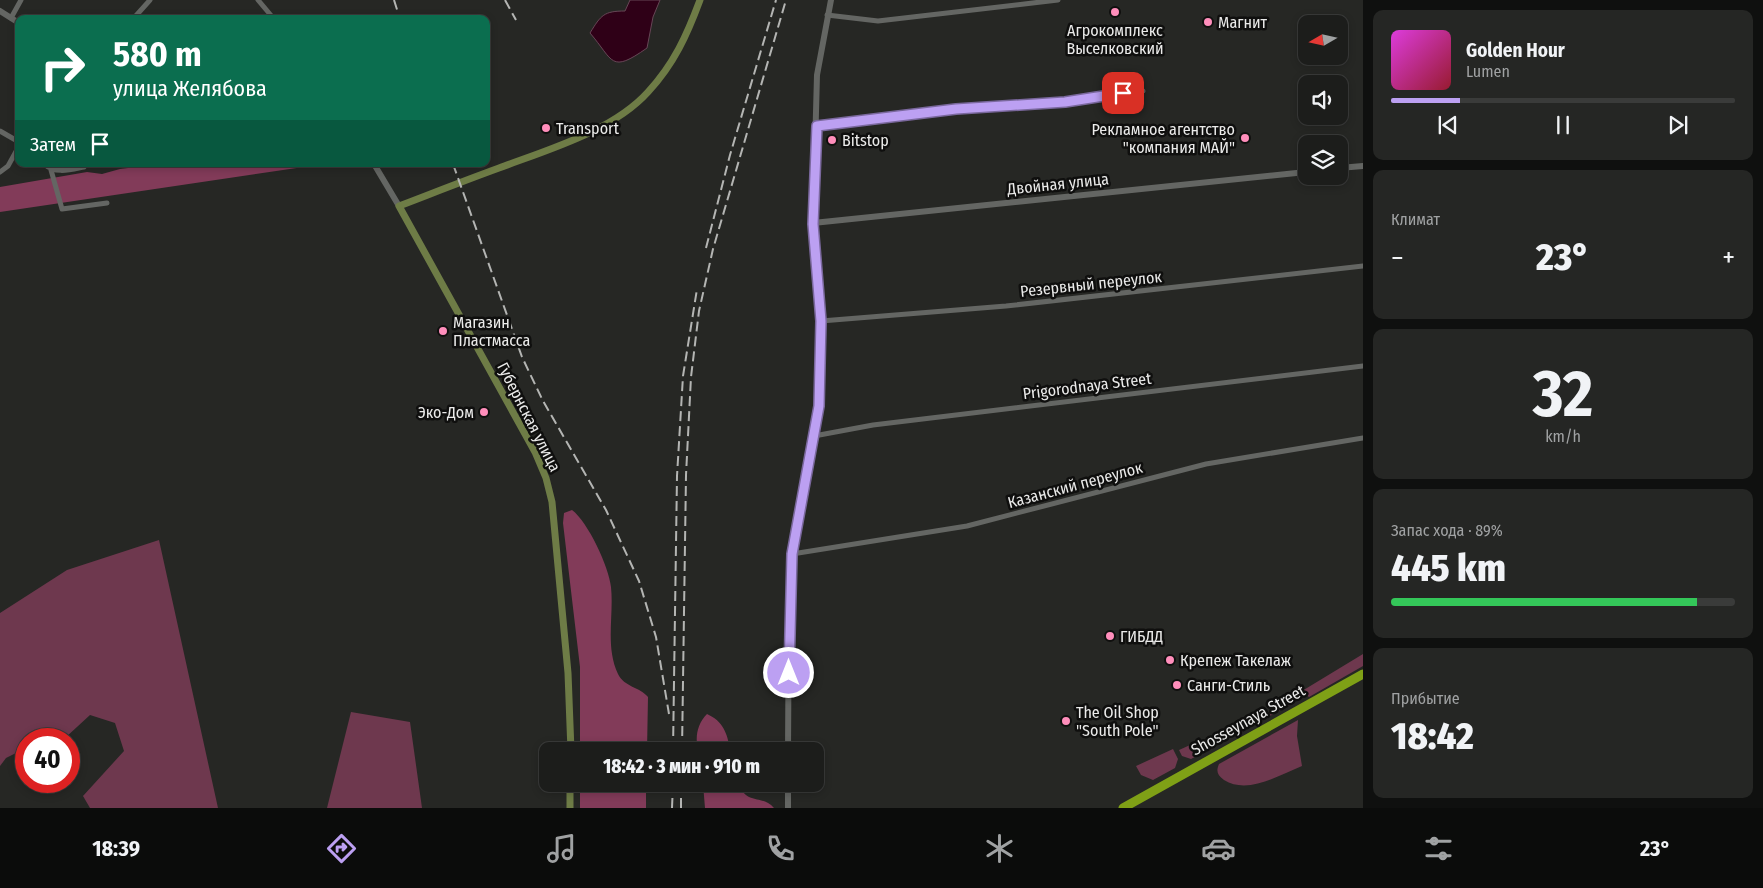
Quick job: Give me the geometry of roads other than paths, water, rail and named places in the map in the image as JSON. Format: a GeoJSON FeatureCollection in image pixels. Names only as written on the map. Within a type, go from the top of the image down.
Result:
{"type":"FeatureCollection","features":[{"type":"Feature","properties":{"kind":"highway","name":"Shosseynaya Street"},"geometry":{"type":"LineString","coordinates":[[1123,808],[1363,674]]}},
{"type":"Feature","properties":{"kind":"main road"},"geometry":{"type":"LineString","coordinates":[[399,206],[559,146],[619,115],[647,94],[667,69],[682,46],[700,0]]}},
{"type":"Feature","properties":{"kind":"main road","name":"Губернская улица"},"geometry":{"type":"LineString","coordinates":[[399,206],[531,444],[546,478],[552,502],[567,661],[571,742]]}},
{"type":"Feature","properties":{"kind":"main road"},"geometry":{"type":"LineString","coordinates":[[570,792],[570,808]]}},
{"type":"Feature","properties":{"kind":"street"},"geometry":{"type":"LineString","coordinates":[[10,18],[21,0]]}},
{"type":"Feature","properties":{"kind":"street"},"geometry":{"type":"LineString","coordinates":[[137,15],[150,0]]}},
{"type":"Feature","properties":{"kind":"street"},"geometry":{"type":"LineString","coordinates":[[258,0],[271,15]]}},
{"type":"Feature","properties":{"kind":"street"},"geometry":{"type":"LineString","coordinates":[[788,742],[789,594],[792,554],[819,406],[821,321],[813,224],[817,75],[831,0]]}},
{"type":"Feature","properties":{"kind":"street"},"geometry":{"type":"LineString","coordinates":[[827,15],[878,21],[1058,0]]}},
{"type":"Feature","properties":{"kind":"street"},"geometry":{"type":"LineString","coordinates":[[0,11],[15,21]]}},
{"type":"Feature","properties":{"kind":"street"},"geometry":{"type":"LineString","coordinates":[[817,126],[956,109],[1065,102],[1143,90]]}},
{"type":"Feature","properties":{"kind":"street"},"geometry":{"type":"LineString","coordinates":[[0,131],[15,140]]}},
{"type":"Feature","properties":{"kind":"street"},"geometry":{"type":"LineString","coordinates":[[0,172],[8,166],[15,153]]}},
{"type":"Feature","properties":{"kind":"street"},"geometry":{"type":"LineString","coordinates":[[1348,167],[1363,166]]}},
{"type":"Feature","properties":{"kind":"street"},"geometry":{"type":"LineString","coordinates":[[48,167],[51,170],[62,209],[107,203]]}},
{"type":"Feature","properties":{"kind":"street"},"geometry":{"type":"LineString","coordinates":[[51,170],[84,167]]}},
{"type":"Feature","properties":{"kind":"street"},"geometry":{"type":"LineString","coordinates":[[376,167],[399,206]]}},
{"type":"Feature","properties":{"kind":"street","name":"Двойная улица"},"geometry":{"type":"LineString","coordinates":[[813,224],[1298,173]]}},
{"type":"Feature","properties":{"kind":"street","name":"Резервный переулок"},"geometry":{"type":"LineString","coordinates":[[821,321],[1006,306],[1363,266]]}},
{"type":"Feature","properties":{"kind":"street","name":"Prigorodnaya Street"},"geometry":{"type":"LineString","coordinates":[[814,436],[873,425],[1363,366]]}},
{"type":"Feature","properties":{"kind":"street","name":"Казанский переулок"},"geometry":{"type":"LineString","coordinates":[[792,554],[967,526],[1206,464],[1363,438]]}},
{"type":"Feature","properties":{"kind":"street"},"geometry":{"type":"LineString","coordinates":[[788,792],[788,808]]}},
{"type":"Feature","properties":{"kind":"railway"},"geometry":{"type":"LineString","coordinates":[[394,0],[399,15]]}},
{"type":"Feature","properties":{"kind":"railway"},"geometry":{"type":"LineString","coordinates":[[505,0],[516,20]]}},
{"type":"Feature","properties":{"kind":"railway"},"geometry":{"type":"LineString","coordinates":[[706,248],[730,155],[776,0]]}},
{"type":"Feature","properties":{"kind":"railway"},"geometry":{"type":"LineString","coordinates":[[682,742],[686,475],[691,377],[699,311],[713,249],[786,0]]}},
{"type":"Feature","properties":{"kind":"railway"},"geometry":{"type":"LineString","coordinates":[[454,167],[522,357],[543,401],[606,510],[639,581],[656,637],[669,714]]}},
{"type":"Feature","properties":{"kind":"railway"},"geometry":{"type":"LineString","coordinates":[[673,742],[677,476],[683,376],[697,289]]}},
{"type":"Feature","properties":{"kind":"railway"},"geometry":{"type":"LineString","coordinates":[[672,808],[673,792]]}},
{"type":"Feature","properties":{"kind":"railway"},"geometry":{"type":"LineString","coordinates":[[681,792],[681,808]]}},
{"type":"Feature","properties":{"kind":"place","name":"Агрокомплекс Выселковский"},"geometry":{"type":"Point","coordinates":[1115,12]}},
{"type":"Feature","properties":{"kind":"place","name":"Магнит"},"geometry":{"type":"Point","coordinates":[1208,22]}},
{"type":"Feature","properties":{"kind":"place","name":"Transport"},"geometry":{"type":"Point","coordinates":[546,128]}},
{"type":"Feature","properties":{"kind":"place","name":"Рекламное агентство \"компания МАЙ\""},"geometry":{"type":"Point","coordinates":[1245,138]}},
{"type":"Feature","properties":{"kind":"place","name":"Bitstop"},"geometry":{"type":"Point","coordinates":[832,140]}},
{"type":"Feature","properties":{"kind":"place","name":"Магазин Пластмасса"},"geometry":{"type":"Point","coordinates":[443,331]}},
{"type":"Feature","properties":{"kind":"place","name":"Эко-Дом"},"geometry":{"type":"Point","coordinates":[484,412]}},
{"type":"Feature","properties":{"kind":"place","name":"ГИБДД"},"geometry":{"type":"Point","coordinates":[1110,636]}},
{"type":"Feature","properties":{"kind":"place","name":"Крепеж Такелаж"},"geometry":{"type":"Point","coordinates":[1170,660]}},
{"type":"Feature","properties":{"kind":"place","name":"Санги-Стиль"},"geometry":{"type":"Point","coordinates":[1177,685]}},
{"type":"Feature","properties":{"kind":"place","name":"The Oil Shop \"South Pole\""},"geometry":{"type":"Point","coordinates":[1066,721]}}]}
